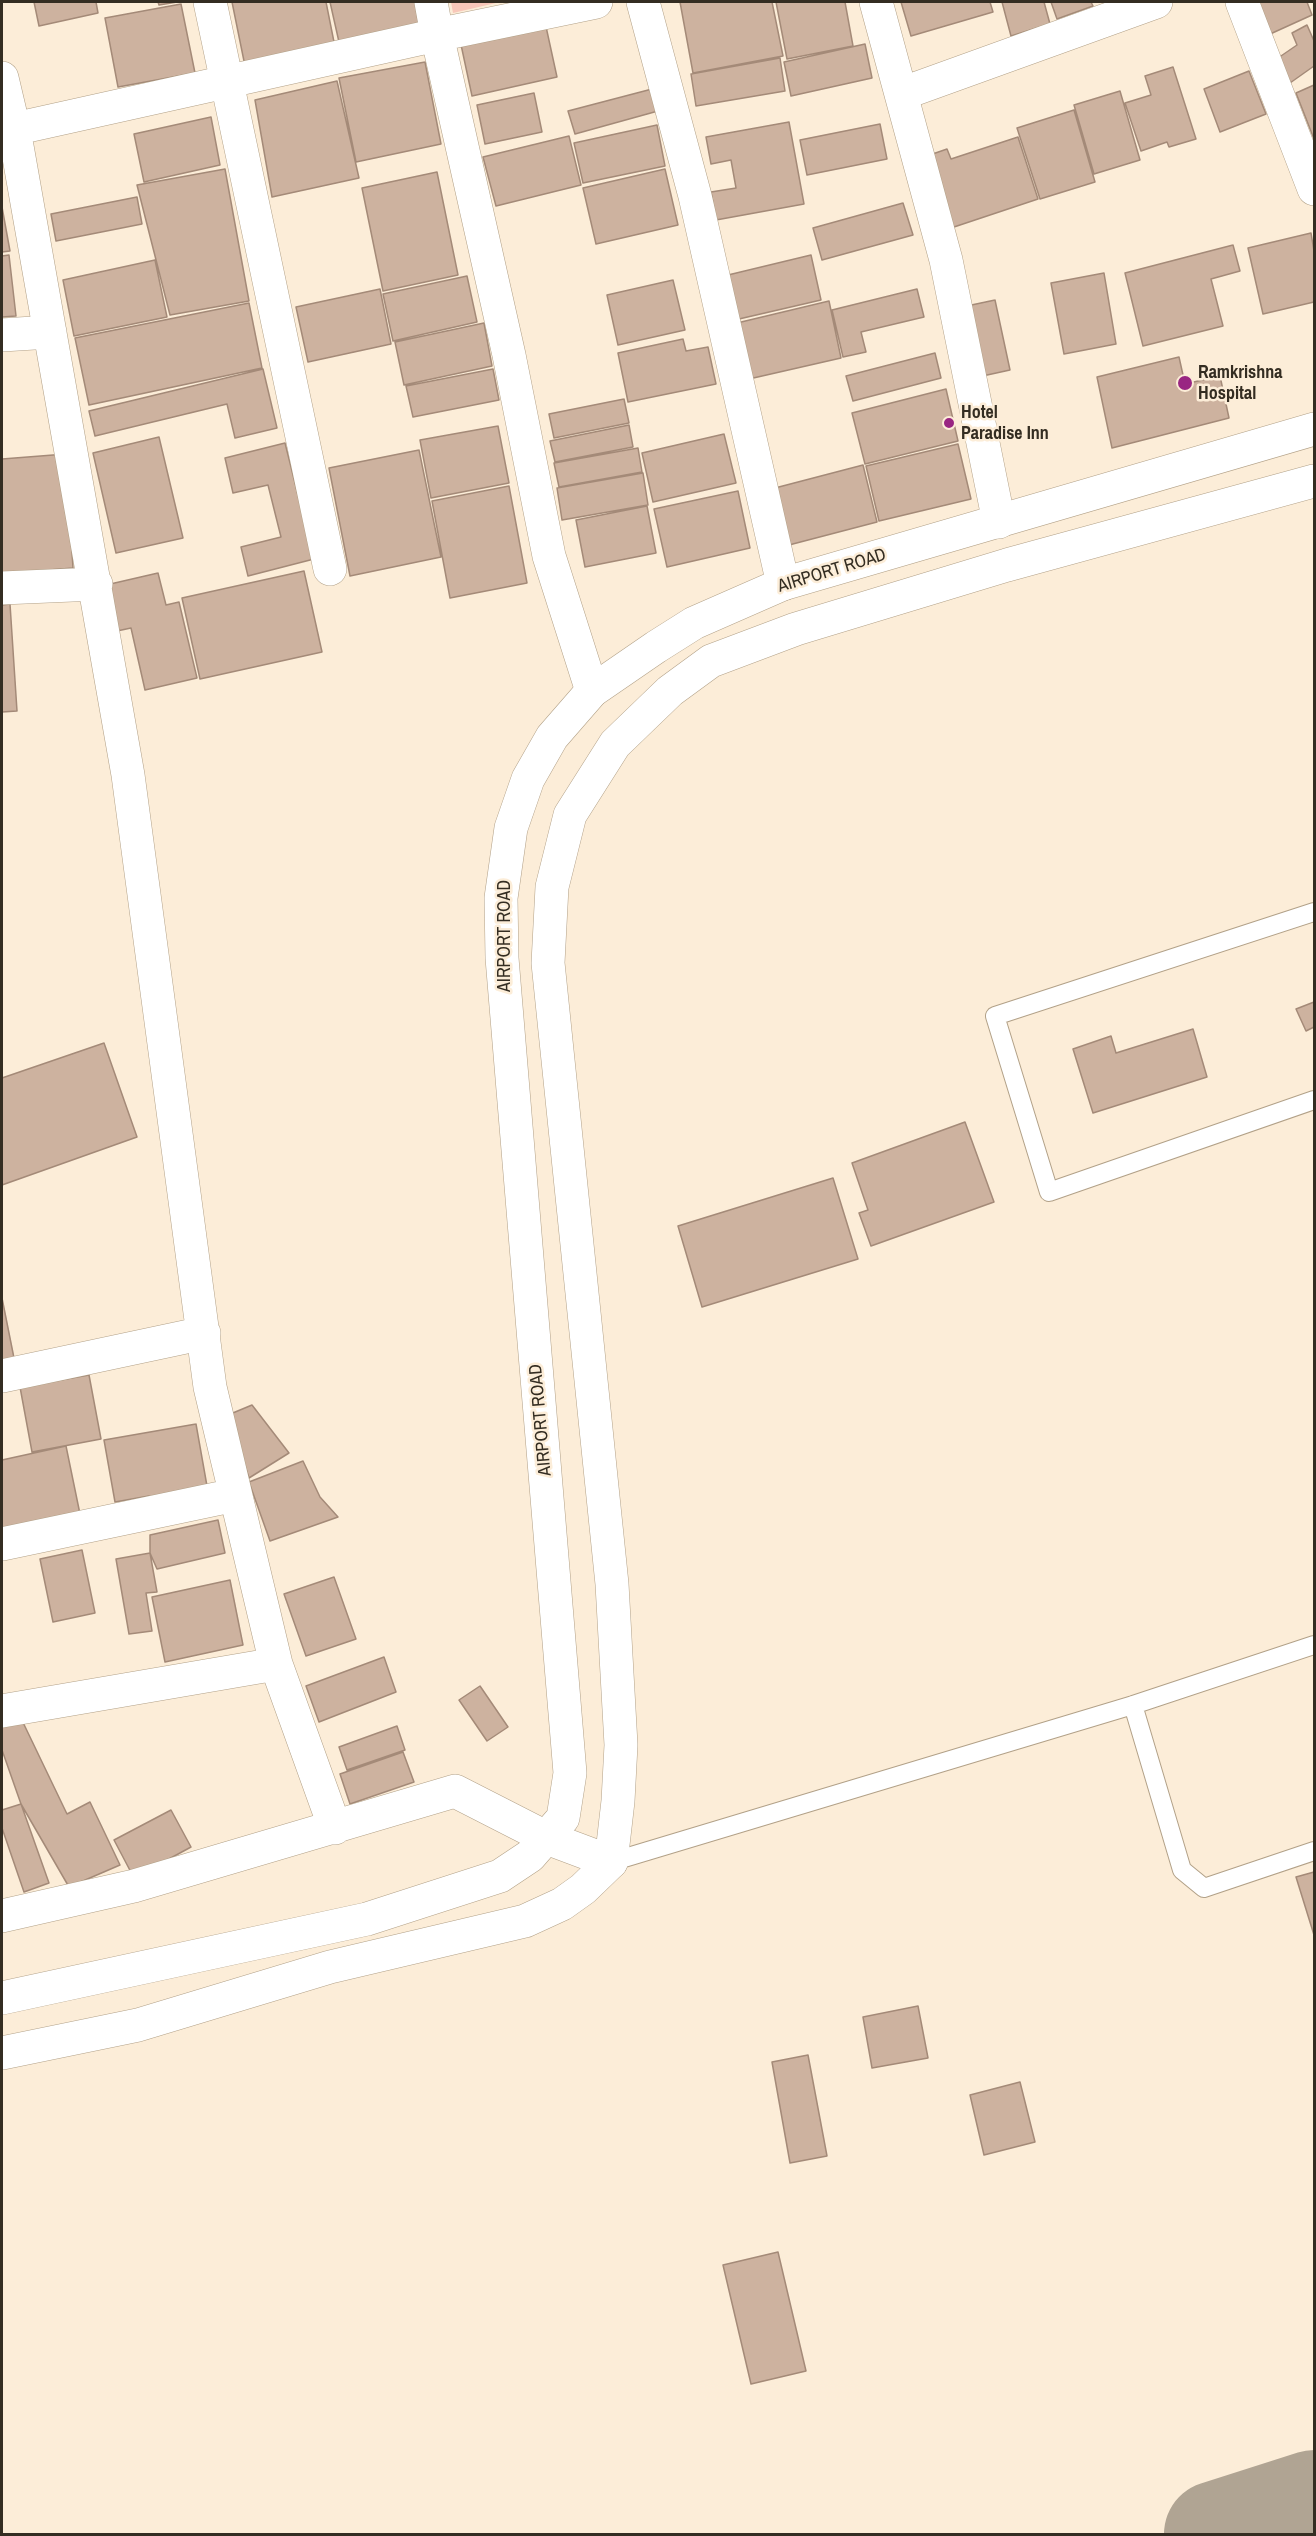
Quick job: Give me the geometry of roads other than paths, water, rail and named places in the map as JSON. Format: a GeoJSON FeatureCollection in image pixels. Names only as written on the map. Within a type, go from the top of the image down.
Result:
{"type":"FeatureCollection","features":[{"type":"Feature","properties":{"kind":"street"},"geometry":{"type":"LineString","coordinates":[[210,2],[330,569]]}},
{"type":"Feature","properties":{"kind":"street"},"geometry":{"type":"LineString","coordinates":[[431,2],[509,355],[549,556],[592,691]]}},
{"type":"Feature","properties":{"kind":"street"},"geometry":{"type":"LineString","coordinates":[[14,129],[437,34],[596,2]]}},
{"type":"Feature","properties":{"kind":"street"},"geometry":{"type":"LineString","coordinates":[[644,2],[695,196],[783,584]]}},
{"type":"Feature","properties":{"kind":"street"},"geometry":{"type":"LineString","coordinates":[[876,2],[946,260],[999,522]]}},
{"type":"Feature","properties":{"kind":"street"},"geometry":{"type":"LineString","coordinates":[[901,94],[1156,2]]}},
{"type":"Feature","properties":{"kind":"street"},"geometry":{"type":"LineString","coordinates":[[1242,2],[1314,184]]}},
{"type":"Feature","properties":{"kind":"street"},"geometry":{"type":"LineString","coordinates":[[2,78],[14,129],[128,775],[210,1387],[276,1664],[335,1828]]}},
{"type":"Feature","properties":{"kind":"street"},"geometry":{"type":"LineString","coordinates":[[2,335],[50,332]]}},
{"type":"Feature","properties":{"kind":"street","name":"AIRPORT ROAD"},"geometry":{"type":"LineString","coordinates":[[2,1998],[367,1918],[500,1876],[530,1856],[562,1818],[570,1773],[502,958],[501,898],[511,828],[528,779],[552,737],[592,691],[694,622],[783,584],[1314,429]]}},
{"type":"Feature","properties":{"kind":"street"},"geometry":{"type":"LineString","coordinates":[[2,2053],[138,2025],[330,1968],[525,1921],[584,1889],[611,1862],[621,1745],[612,1584],[548,963],[552,887],[570,815],[615,744],[670,691],[711,661],[796,629],[1007,564],[1314,481]]}},
{"type":"Feature","properties":{"kind":"street"},"geometry":{"type":"LineString","coordinates":[[2,588],[96,584]]}},
{"type":"Feature","properties":{"kind":"street"},"geometry":{"type":"LineString","coordinates":[[2,1376],[204,1333]]}},
{"type":"Feature","properties":{"kind":"street"},"geometry":{"type":"LineString","coordinates":[[2,1544],[235,1495]]}},
{"type":"Feature","properties":{"kind":"street"},"geometry":{"type":"LineString","coordinates":[[2,1711],[276,1664]]}},
{"type":"Feature","properties":{"kind":"street"},"geometry":{"type":"LineString","coordinates":[[2,1916],[134,1886],[455,1791],[547,1838],[611,1862]]}},
{"type":"Feature","properties":{"kind":"street"},"geometry":{"type":"LineString","coordinates":[[318,1930],[330,1968]]}},
{"type":"Feature","properties":{"kind":"lane"},"geometry":{"type":"LineString","coordinates":[[1314,912],[996,1016],[1049,1192],[1314,1100]]}},
{"type":"Feature","properties":{"kind":"lane"},"geometry":{"type":"LineString","coordinates":[[611,1862],[1133,1705],[1314,1645]]}},
{"type":"Feature","properties":{"kind":"lane"},"geometry":{"type":"LineString","coordinates":[[1133,1705],[1182,1870],[1189,1876],[1204,1888],[1314,1851]]}},
{"type":"Feature","properties":{"kind":"place","name":"Ramkrishna Hospital"},"geometry":{"type":"Point","coordinates":[1185,383]}},
{"type":"Feature","properties":{"kind":"place","name":"Hotel Paradise Inn"},"geometry":{"type":"Point","coordinates":[949,423]}}]}
